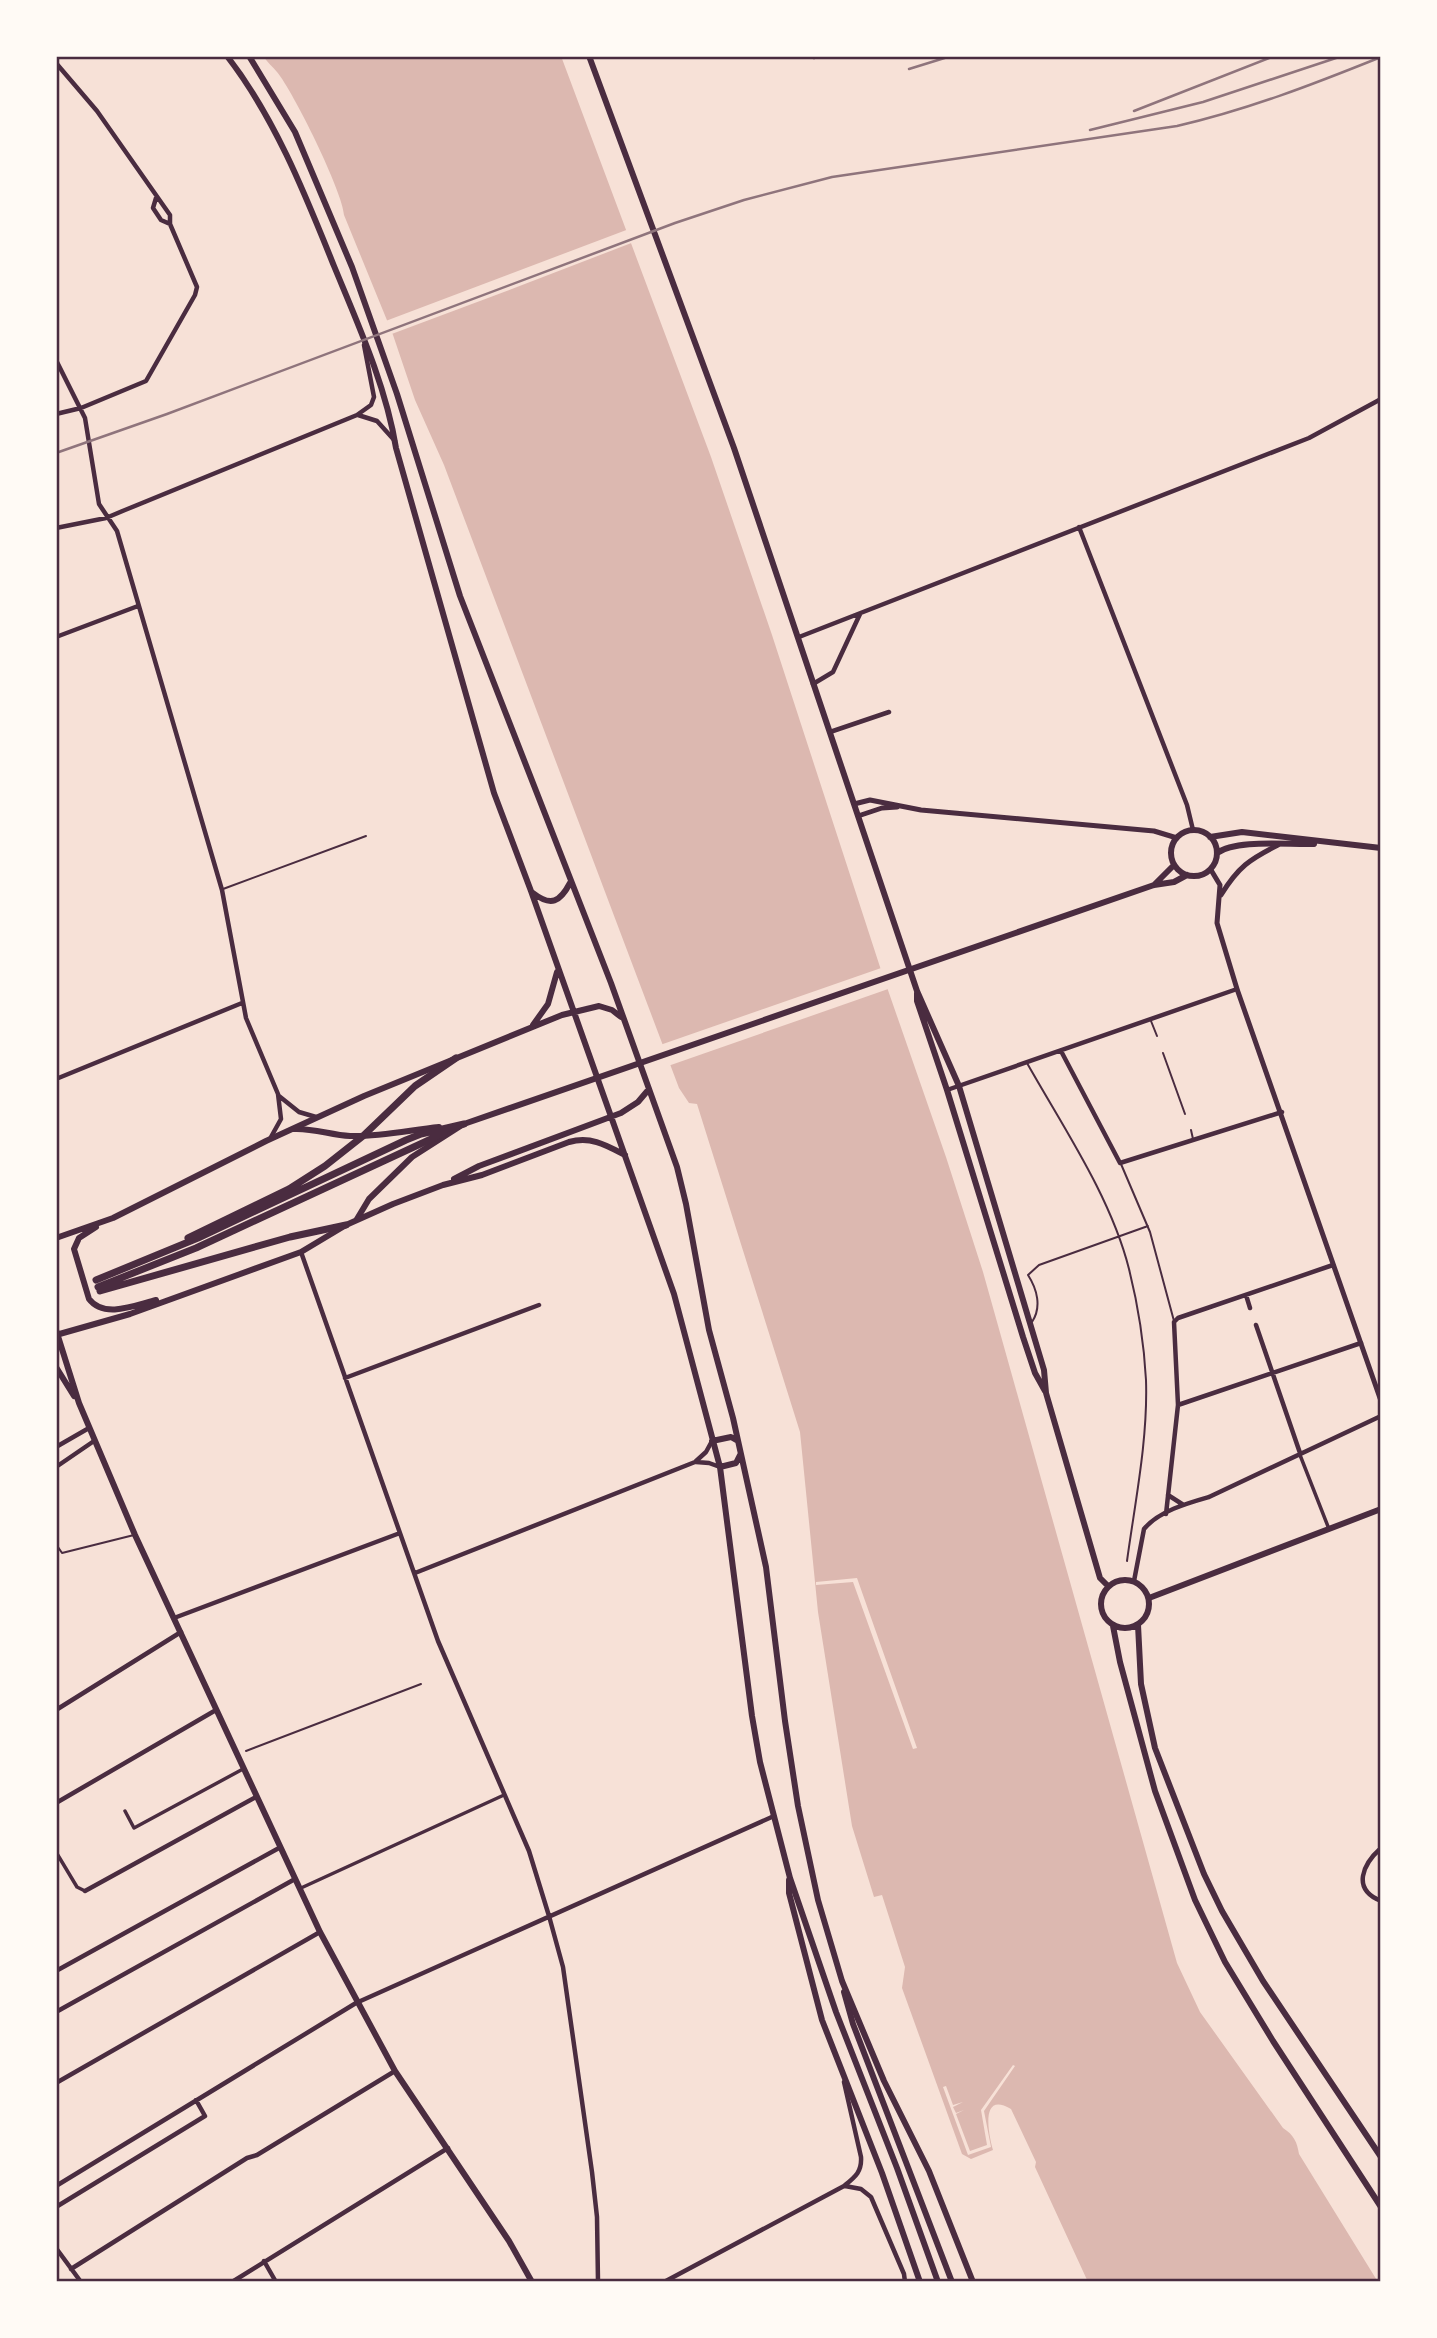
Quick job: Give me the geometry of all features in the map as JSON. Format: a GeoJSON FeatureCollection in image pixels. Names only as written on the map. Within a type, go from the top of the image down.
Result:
{"type":"FeatureCollection","features":[{"type":"Feature","properties":{"kind":"highway"},"geometry":{"type":"LineString","coordinates":[[98,1286],[195,1234],[289,1189],[325,1166],[363,1136],[415,1086],[456,1058]]}},
{"type":"Feature","properties":{"kind":"highway"},"geometry":{"type":"LineString","coordinates":[[150,1259],[405,1140],[464,1124]]}},
{"type":"Feature","properties":{"kind":"highway"},"geometry":{"type":"LineString","coordinates":[[98,1286],[195,1248],[409,1147],[464,1124]]}},
{"type":"Feature","properties":{"kind":"highway"},"geometry":{"type":"LineString","coordinates":[[98,1286],[346,1225]]}},
{"type":"Feature","properties":{"kind":"main road"},"geometry":{"type":"LineString","coordinates":[[227,56],[240,72],[283,147],[312,212],[379,384],[494,793],[674,1294],[720,1467],[752,1716],[760,1762],[789,1878],[836,2012],[938,2282]]}},
{"type":"Feature","properties":{"kind":"main road"},"geometry":{"type":"LineString","coordinates":[[249,56],[272,90],[305,153],[352,267],[397,394],[460,596],[570,883],[611,982],[677,1167],[709,1330],[738,1441],[766,1567],[785,1721],[818,1900],[853,2024],[952,2282]]}},
{"type":"Feature","properties":{"kind":"main road"},"geometry":{"type":"LineString","coordinates":[[589,56],[734,448],[917,991],[959,1086],[1044,1370],[1046,1393],[1100,1578],[1108,1586]]}},
{"type":"Feature","properties":{"kind":"main road"},"geometry":{"type":"LineString","coordinates":[[290,1130],[309,1129],[363,1136],[464,1124],[1154,885],[1174,881],[1186,875],[1200,876],[1211,870],[1217,853],[1210,837],[1199,831],[1193,830],[1177,838],[1171,851],[1174,865],[1186,875]]}},
{"type":"Feature","properties":{"kind":"main road"},"geometry":{"type":"LineString","coordinates":[[1210,837],[1242,832],[1381,848]]}},
{"type":"Feature","properties":{"kind":"main road"},"geometry":{"type":"LineString","coordinates":[[1217,853],[1226,847],[1243,844],[1331,844]]}},
{"type":"Feature","properties":{"kind":"main road"},"geometry":{"type":"LineString","coordinates":[[1154,885],[1174,865]]}},
{"type":"Feature","properties":{"kind":"main road"},"geometry":{"type":"LineString","coordinates":[[531,891],[541,899],[554,900],[564,895],[570,883]]}},
{"type":"Feature","properties":{"kind":"main road"},"geometry":{"type":"LineString","coordinates":[[532,1027],[548,1004],[557,970]]}},
{"type":"Feature","properties":{"kind":"main road"},"geometry":{"type":"LineString","coordinates":[[917,991],[917,1001],[1023,1337],[1035,1373],[1046,1393]]}},
{"type":"Feature","properties":{"kind":"main road"},"geometry":{"type":"LineString","coordinates":[[174,1297],[110,1310],[94,1306],[89,1299],[74,1249],[79,1238],[113,1217],[266,1141],[364,1096],[532,1027],[599,1006],[612,1010],[622,1019]]}},
{"type":"Feature","properties":{"kind":"main road"},"geometry":{"type":"LineString","coordinates":[[532,2282],[509,2241],[395,2071],[320,1932],[135,1535],[79,1403],[57,1333],[130,1314],[301,1252],[357,1219],[443,1185],[479,1166],[611,1117],[633,1105],[649,1089]]}},
{"type":"Feature","properties":{"kind":"main road"},"geometry":{"type":"LineString","coordinates":[[357,1219],[369,1199],[412,1157],[464,1124]]}},
{"type":"Feature","properties":{"kind":"main road"},"geometry":{"type":"LineString","coordinates":[[443,1185],[482,1175],[578,1139],[594,1140],[625,1155]]}},
{"type":"Feature","properties":{"kind":"main road"},"geometry":{"type":"LineString","coordinates":[[56,1238],[113,1217]]}},
{"type":"Feature","properties":{"kind":"main road"},"geometry":{"type":"LineString","coordinates":[[56,1367],[79,1403]]}},
{"type":"Feature","properties":{"kind":"main road"},"geometry":{"type":"LineString","coordinates":[[712,1440],[731,1437],[738,1441]]}},
{"type":"Feature","properties":{"kind":"main road"},"geometry":{"type":"LineString","coordinates":[[720,1467],[738,1462],[740,1451]]}},
{"type":"Feature","properties":{"kind":"main road"},"geometry":{"type":"LineString","coordinates":[[1149,1598],[1381,1509]]}},
{"type":"Feature","properties":{"kind":"main road"},"geometry":{"type":"LineString","coordinates":[[1119,1580],[1134,1581],[1141,1585],[1149,1598],[1149,1608],[1138,1625],[1121,1629],[1104,1618],[1100,1607],[1101,1595],[1108,1586],[1119,1580]]}},
{"type":"Feature","properties":{"kind":"main road"},"geometry":{"type":"LineString","coordinates":[[1138,1625],[1141,1684],[1155,1748],[1204,1874],[1222,1912],[1263,1981],[1381,2157]]}},
{"type":"Feature","properties":{"kind":"main road"},"geometry":{"type":"LineString","coordinates":[[1113,1626],[1155,1791],[1195,1900],[1226,1962],[1273,2041],[1380,2208]]}},
{"type":"Feature","properties":{"kind":"main road"},"geometry":{"type":"LineString","coordinates":[[789,1878],[789,1892],[813,1991],[842,2075],[883,2173],[920,2282]]}},
{"type":"Feature","properties":{"kind":"main road"},"geometry":{"type":"LineString","coordinates":[[842,1982],[884,2081],[929,2171],[973,2282]]}},
{"type":"Feature","properties":{"kind":"street"},"geometry":{"type":"LineString","coordinates":[[56,63],[120,142],[170,215],[170,224],[197,287],[146,380],[81,408],[56,414]]}},
{"type":"Feature","properties":{"kind":"street"},"geometry":{"type":"LineString","coordinates":[[156,198],[153,208],[161,220],[170,224]]}},
{"type":"Feature","properties":{"kind":"street"},"geometry":{"type":"LineString","coordinates":[[56,528],[106,518],[357,415],[370,405],[374,393],[363,341]]}},
{"type":"Feature","properties":{"kind":"street"},"geometry":{"type":"LineString","coordinates":[[56,360],[85,418],[99,504],[117,531],[222,890],[246,1018],[278,1094],[280,1123],[266,1141]]}},
{"type":"Feature","properties":{"kind":"street"},"geometry":{"type":"LineString","coordinates":[[799,637],[1309,438],[1381,399]]}},
{"type":"Feature","properties":{"kind":"street"},"geometry":{"type":"LineString","coordinates":[[357,415],[377,421],[395,441]]}},
{"type":"Feature","properties":{"kind":"street"},"geometry":{"type":"LineString","coordinates":[[1079,527],[1187,805],[1193,830]]}},
{"type":"Feature","properties":{"kind":"street"},"geometry":{"type":"LineString","coordinates":[[56,637],[138,606]]}},
{"type":"Feature","properties":{"kind":"street"},"geometry":{"type":"LineString","coordinates":[[813,684],[833,672],[860,613]]}},
{"type":"Feature","properties":{"kind":"street"},"geometry":{"type":"LineString","coordinates":[[830,732],[889,712]]}},
{"type":"Feature","properties":{"kind":"street"},"geometry":{"type":"LineString","coordinates":[[854,804],[870,800],[904,807],[1154,831],[1177,838]]}},
{"type":"Feature","properties":{"kind":"street"},"geometry":{"type":"LineString","coordinates":[[858,816],[882,808],[904,807]]}},
{"type":"Feature","properties":{"kind":"street"},"geometry":{"type":"LineString","coordinates":[[1219,897],[1231,878],[1247,861],[1278,845]]}},
{"type":"Feature","properties":{"kind":"street"},"geometry":{"type":"LineString","coordinates":[[1211,870],[1220,885],[1217,923],[1237,989],[1381,1401]]}},
{"type":"Feature","properties":{"kind":"street"},"geometry":{"type":"LineString","coordinates":[[947,1090],[1237,989]]}},
{"type":"Feature","properties":{"kind":"street"},"geometry":{"type":"LineString","coordinates":[[56,1079],[242,1003]]}},
{"type":"Feature","properties":{"kind":"street"},"geometry":{"type":"LineString","coordinates":[[1061,1051],[1120,1163],[1282,1112]]}},
{"type":"Feature","properties":{"kind":"street"},"geometry":{"type":"LineString","coordinates":[[278,1094],[285,1103],[299,1112],[320,1116]]}},
{"type":"Feature","properties":{"kind":"street"},"geometry":{"type":"LineString","coordinates":[[301,1252],[442,1652],[529,1851],[549,1916],[563,1967],[591,2163],[597,2217],[598,2282]]}},
{"type":"Feature","properties":{"kind":"street"},"geometry":{"type":"LineString","coordinates":[[1166,1514],[1178,1405],[1174,1322],[1178,1318],[1333,1265]]}},
{"type":"Feature","properties":{"kind":"street"},"geometry":{"type":"LineString","coordinates":[[1246,1295],[1250,1308]]}},
{"type":"Feature","properties":{"kind":"street"},"geometry":{"type":"LineString","coordinates":[[345,1378],[539,1305]]}},
{"type":"Feature","properties":{"kind":"street"},"geometry":{"type":"LineString","coordinates":[[1256,1325],[1329,1528]]}},
{"type":"Feature","properties":{"kind":"street"},"geometry":{"type":"LineString","coordinates":[[1178,1405],[1361,1343]]}},
{"type":"Feature","properties":{"kind":"street"},"geometry":{"type":"LineString","coordinates":[[1134,1581],[1144,1529],[1149,1523],[1183,1505],[1209,1497],[1381,1416]]}},
{"type":"Feature","properties":{"kind":"street"},"geometry":{"type":"LineString","coordinates":[[56,1447],[89,1428]]}},
{"type":"Feature","properties":{"kind":"street"},"geometry":{"type":"LineString","coordinates":[[415,1573],[695,1462],[706,1452],[712,1440]]}},
{"type":"Feature","properties":{"kind":"street"},"geometry":{"type":"LineString","coordinates":[[56,1467],[94,1441]]}},
{"type":"Feature","properties":{"kind":"street"},"geometry":{"type":"LineString","coordinates":[[695,1462],[720,1467]]}},
{"type":"Feature","properties":{"kind":"street"},"geometry":{"type":"LineString","coordinates":[[1168,1495],[1183,1505]]}},
{"type":"Feature","properties":{"kind":"street"},"geometry":{"type":"LineString","coordinates":[[174,1618],[400,1533]]}},
{"type":"Feature","properties":{"kind":"street"},"geometry":{"type":"LineString","coordinates":[[56,1710],[180,1632]]}},
{"type":"Feature","properties":{"kind":"street"},"geometry":{"type":"LineString","coordinates":[[56,1804],[216,1710]]}},
{"type":"Feature","properties":{"kind":"street"},"geometry":{"type":"LineString","coordinates":[[125,1811],[134,1828],[243,1769]]}},
{"type":"Feature","properties":{"kind":"street"},"geometry":{"type":"LineString","coordinates":[[300,1889],[505,1795]]}},
{"type":"Feature","properties":{"kind":"street"},"geometry":{"type":"LineString","coordinates":[[56,1852],[77,1887],[85,1891],[256,1797]]}},
{"type":"Feature","properties":{"kind":"street"},"geometry":{"type":"LineString","coordinates":[[56,2186],[356,2003],[774,1816]]}},
{"type":"Feature","properties":{"kind":"street"},"geometry":{"type":"LineString","coordinates":[[56,1971],[279,1848]]}},
{"type":"Feature","properties":{"kind":"street"},"geometry":{"type":"LineString","coordinates":[[1381,1848],[1369,1859],[1362,1871],[1364,1885],[1371,1897],[1381,1901]]}},
{"type":"Feature","properties":{"kind":"street"},"geometry":{"type":"LineString","coordinates":[[56,2012],[295,1880]]}},
{"type":"Feature","properties":{"kind":"street"},"geometry":{"type":"LineString","coordinates":[[56,2083],[320,1932]]}},
{"type":"Feature","properties":{"kind":"street"},"geometry":{"type":"LineString","coordinates":[[71,2269],[247,2158],[257,2155],[395,2071]]}},
{"type":"Feature","properties":{"kind":"street"},"geometry":{"type":"LineString","coordinates":[[664,2282],[844,2186],[857,2175],[861,2161],[842,2075]]}},
{"type":"Feature","properties":{"kind":"street"},"geometry":{"type":"LineString","coordinates":[[56,2207],[205,2116],[196,2099]]}},
{"type":"Feature","properties":{"kind":"street"},"geometry":{"type":"LineString","coordinates":[[232,2282],[448,2148]]}},
{"type":"Feature","properties":{"kind":"street"},"geometry":{"type":"LineString","coordinates":[[844,2186],[861,2189],[873,2201],[905,2282]]}},
{"type":"Feature","properties":{"kind":"street"},"geometry":{"type":"LineString","coordinates":[[56,2248],[81,2282]]}},
{"type":"Feature","properties":{"kind":"street"},"geometry":{"type":"LineString","coordinates":[[264,2261],[276,2282]]}},
{"type":"Feature","properties":{"kind":"lane"},"geometry":{"type":"LineString","coordinates":[[222,890],[366,836]]}},
{"type":"Feature","properties":{"kind":"lane"},"geometry":{"type":"LineString","coordinates":[[1150,1020],[1157,1036]]}},
{"type":"Feature","properties":{"kind":"lane"},"geometry":{"type":"LineString","coordinates":[[1163,1053],[1185,1114]]}},
{"type":"Feature","properties":{"kind":"lane"},"geometry":{"type":"LineString","coordinates":[[1027,1062],[1096,1188],[1129,1268],[1140,1324],[1146,1381],[1128,1561]]}},
{"type":"Feature","properties":{"kind":"lane"},"geometry":{"type":"LineString","coordinates":[[1191,1129],[1194,1141]]}},
{"type":"Feature","properties":{"kind":"lane"},"geometry":{"type":"LineString","coordinates":[[1120,1163],[1148,1226],[1174,1322]]}},
{"type":"Feature","properties":{"kind":"lane"},"geometry":{"type":"LineString","coordinates":[[1030,1326],[1036,1316],[1038,1299],[1028,1275],[1032,1270],[1039,1265],[1148,1226]]}},
{"type":"Feature","properties":{"kind":"lane"},"geometry":{"type":"LineString","coordinates":[[56,1544],[62,1553],[135,1535]]}},
{"type":"Feature","properties":{"kind":"lane"},"geometry":{"type":"LineString","coordinates":[[246,1751],[421,1684]]}},
{"type":"Feature","properties":{"kind":"shaded area"},"geometry":{"type":"Polygon","coordinates":[[[263,56],[561,56],[711,457],[881,970],[946,1157],[983,1272],[1177,1963],[1200,2012],[1283,2128],[1294,2139],[1299,2154],[1378,2282],[1088,2282],[1011,2109],[994,2105],[990,2110],[988,2126],[993,2150],[971,2159],[962,2154],[902,1988],[905,1967],[882,1895],[874,1897],[852,1826],[818,1612],[800,1432],[697,1104],[689,1103],[679,1088],[444,465],[415,400],[393,335],[344,215],[335,186],[294,99],[263,56]]]}},
{"type":"Feature","properties":{"kind":"pier"},"geometry":{"type":"Polygon","coordinates":[[[629,229],[634,242],[517,287],[389,335],[383,322],[629,229]]]}},
{"type":"Feature","properties":{"kind":"pier"},"geometry":{"type":"Polygon","coordinates":[[[884,967],[891,988],[668,1066],[660,1045],[884,967]]]}},
{"type":"Feature","properties":{"kind":"pier"},"geometry":{"type":"Polygon","coordinates":[[[857,1578],[917,1748],[913,1749],[853,1582],[816,1585],[816,1582],[857,1578]]]}},
{"type":"Feature","properties":{"kind":"pier"},"geometry":{"type":"Polygon","coordinates":[[[1013,2065],[1015,2066],[984,2111],[991,2147],[968,2155],[943,2087],[946,2086],[953,2105],[963,2102],[953,2107],[956,2113],[964,2110],[956,2114],[970,2151],[987,2145],[981,2110],[1013,2065]]]}},
{"type":"Feature","properties":{"kind":"railway"},"geometry":{"type":"LineString","coordinates":[[909,69],[951,56]]}},
{"type":"Feature","properties":{"kind":"railway"},"geometry":{"type":"LineString","coordinates":[[1134,111],[1274,56]]}},
{"type":"Feature","properties":{"kind":"railway"},"geometry":{"type":"LineString","coordinates":[[1090,130],[1203,102],[1342,56]]}},
{"type":"Feature","properties":{"kind":"railway"},"geometry":{"type":"LineString","coordinates":[[56,453],[167,414],[675,223],[744,200],[832,177],[1177,126],[1255,104],[1381,57]]}}]}
